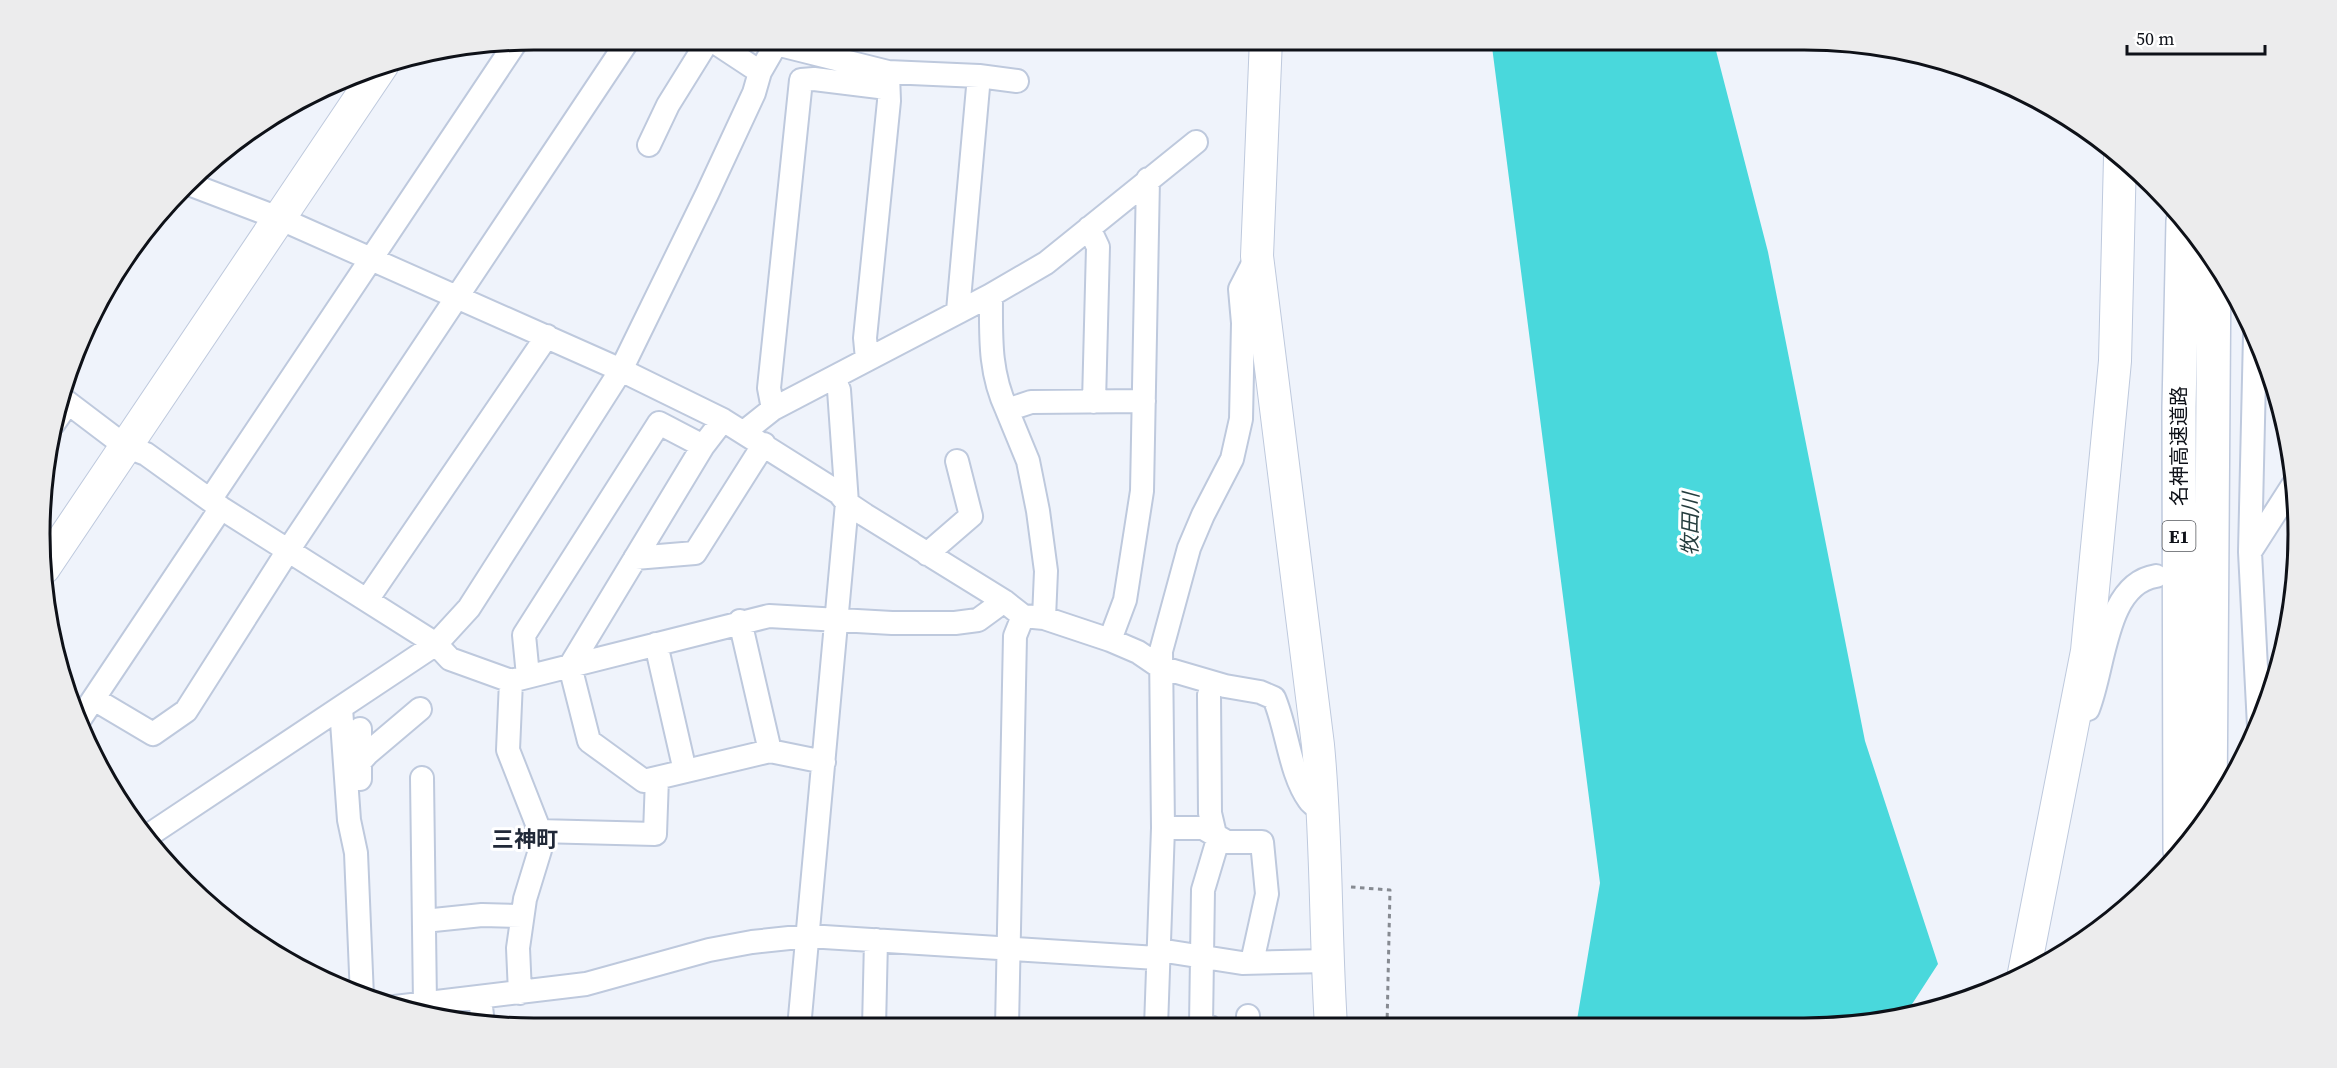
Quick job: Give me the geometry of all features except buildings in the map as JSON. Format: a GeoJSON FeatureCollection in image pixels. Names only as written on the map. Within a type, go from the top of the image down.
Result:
{"type":"FeatureCollection","features":[{"type":"Feature","properties":{"kind":"highway","name":"名神高速道路"},"geometry":{"type":"LineString","coordinates":[[2180,837],[2179,407],[2183,234]]}},
{"type":"Feature","properties":{"kind":"highway","name":"名神高速道路"},"geometry":{"type":"LineString","coordinates":[[2210,796],[2214,277]]}},
{"type":"Feature","properties":{"kind":"street"},"geometry":{"type":"LineString","coordinates":[[94,699],[153,734],[186,711],[289,549],[622,50]]}},
{"type":"Feature","properties":{"kind":"street"},"geometry":{"type":"LineString","coordinates":[[649,145],[669,105],[702,50]]}},
{"type":"Feature","properties":{"kind":"street"},"geometry":{"type":"LineString","coordinates":[[726,50],[760,72]]}},
{"type":"Feature","properties":{"kind":"street"},"geometry":{"type":"LineString","coordinates":[[153,832],[436,644],[469,608],[621,370],[721,164],[754,93],[760,72],[772,50]]}},
{"type":"Feature","properties":{"kind":"street"},"geometry":{"type":"LineString","coordinates":[[800,50],[887,80]]}},
{"type":"Feature","properties":{"kind":"street"},"geometry":{"type":"LineString","coordinates":[[1266,50],[1257,256],[1324,811],[1331,1018]]}},
{"type":"Feature","properties":{"kind":"street"},"geometry":{"type":"LineString","coordinates":[[84,713],[372,259],[510,51]]}},
{"type":"Feature","properties":{"kind":"street"},"geometry":{"type":"LineString","coordinates":[[51,558],[375,76]]}},
{"type":"Feature","properties":{"kind":"street"},"geometry":{"type":"LineString","coordinates":[[958,311],[979,76]]}},
{"type":"Feature","properties":{"kind":"street"},"geometry":{"type":"LineString","coordinates":[[773,409],[769,388],[801,80],[887,80],[979,76],[1017,81]]}},
{"type":"Feature","properties":{"kind":"street"},"geometry":{"type":"LineString","coordinates":[[867,359],[865,338],[889,101],[887,80]]}},
{"type":"Feature","properties":{"kind":"street"},"geometry":{"type":"LineString","coordinates":[[744,432],[773,409],[991,295],[1046,263],[1196,142]]}},
{"type":"Feature","properties":{"kind":"street"},"geometry":{"type":"LineString","coordinates":[[2026,964],[2087,651],[2115,361],[2120,168]]}},
{"type":"Feature","properties":{"kind":"street"},"geometry":{"type":"LineString","coordinates":[[1110,639],[1125,600],[1142,491],[1149,178]]}},
{"type":"Feature","properties":{"kind":"street"},"geometry":{"type":"LineString","coordinates":[[196,187],[280,219],[459,297],[621,370],[723,420],[839,493],[847,503],[927,554],[1034,617],[1110,639],[1138,652],[1160,667],[1225,686],[1260,692],[1274,698],[1282,716],[1301,786],[1310,802],[1324,811]]}},
{"type":"Feature","properties":{"kind":"street"},"geometry":{"type":"LineString","coordinates":[[1089,228],[1098,247],[1094,402]]}},
{"type":"Feature","properties":{"kind":"street"},"geometry":{"type":"LineString","coordinates":[[1156,1018],[1162,828],[1161,651],[1189,548],[1203,515],[1233,459],[1241,419],[1243,323],[1240,289],[1257,256]]}},
{"type":"Feature","properties":{"kind":"street"},"geometry":{"type":"LineString","coordinates":[[991,295],[991,363],[997,389],[1028,461],[1046,571],[1034,617],[1016,636],[1006,1018]]}},
{"type":"Feature","properties":{"kind":"street"},"geometry":{"type":"LineString","coordinates":[[367,600],[547,336]]}},
{"type":"Feature","properties":{"kind":"street"},"geometry":{"type":"LineString","coordinates":[[2254,358],[2250,556],[2258,701]]}},
{"type":"Feature","properties":{"kind":"street"},"geometry":{"type":"LineString","coordinates":[[800,1018],[847,503],[839,390],[834,378]]}},
{"type":"Feature","properties":{"kind":"street"},"geometry":{"type":"LineString","coordinates":[[1007,410],[1031,402],[1144,401]]}},
{"type":"Feature","properties":{"kind":"street"},"geometry":{"type":"LineString","coordinates":[[68,403],[125,446],[146,454],[215,504],[436,644],[450,659],[520,679],[769,615],[837,620],[955,623],[978,620],[1004,601]]}},
{"type":"Feature","properties":{"kind":"street"},"geometry":{"type":"LineString","coordinates":[[723,420],[703,446],[570,666],[589,741],[644,781],[770,751],[824,762]]}},
{"type":"Feature","properties":{"kind":"street"},"geometry":{"type":"LineString","coordinates":[[520,993],[518,948],[522,916],[540,850],[538,831],[508,750],[520,679],[524,635],[659,423],[703,446]]}},
{"type":"Feature","properties":{"kind":"street"},"geometry":{"type":"LineString","coordinates":[[635,558],[695,554],[764,444]]}},
{"type":"Feature","properties":{"kind":"street"},"geometry":{"type":"LineString","coordinates":[[927,554],[971,516],[957,461]]}},
{"type":"Feature","properties":{"kind":"street"},"geometry":{"type":"LineString","coordinates":[[2227,561],[2250,556],[2286,497]]}},
{"type":"Feature","properties":{"kind":"street"},"geometry":{"type":"LineString","coordinates":[[2075,713],[2088,709],[2096,690],[2119,603],[2132,585],[2142,578],[2156,576]]}},
{"type":"Feature","properties":{"kind":"street"},"geometry":{"type":"LineString","coordinates":[[740,621],[770,751]]}},
{"type":"Feature","properties":{"kind":"street"},"geometry":{"type":"LineString","coordinates":[[656,644],[685,771]]}},
{"type":"Feature","properties":{"kind":"street"},"geometry":{"type":"LineString","coordinates":[[1201,1018],[1203,890],[1216,843],[1210,813],[1209,695]]}},
{"type":"Feature","properties":{"kind":"street"},"geometry":{"type":"LineString","coordinates":[[341,708],[352,835],[356,853],[362,987]]}},
{"type":"Feature","properties":{"kind":"street"},"geometry":{"type":"LineString","coordinates":[[360,763],[368,753],[420,710]]}},
{"type":"Feature","properties":{"kind":"street"},"geometry":{"type":"LineString","coordinates":[[352,835],[360,824],[360,729]]}},
{"type":"Feature","properties":{"kind":"street"},"geometry":{"type":"LineString","coordinates":[[422,778],[425,1004]]}},
{"type":"Feature","properties":{"kind":"street"},"geometry":{"type":"LineString","coordinates":[[538,831],[655,834],[657,778]]}},
{"type":"Feature","properties":{"kind":"street"},"geometry":{"type":"LineString","coordinates":[[1162,828],[1203,828],[1227,842],[1262,843],[1267,894],[1252,962]]}},
{"type":"Feature","properties":{"kind":"street"},"geometry":{"type":"LineString","coordinates":[[424,921],[483,915],[522,916]]}},
{"type":"Feature","properties":{"kind":"street"},"geometry":{"type":"LineString","coordinates":[[420,1005],[586,984],[709,950],[752,942],[808,936],[1201,956],[1242,963],[1327,961]]}},
{"type":"Feature","properties":{"kind":"street"},"geometry":{"type":"LineString","coordinates":[[874,1018],[876,940]]}},
{"type":"Feature","properties":{"kind":"street"},"geometry":{"type":"LineString","coordinates":[[480,998],[482,1015]]}},
{"type":"Feature","properties":{"kind":"path"},"geometry":{"type":"LineString","coordinates":[[1326,883],[1390,890],[1388,1018]]}},
{"type":"Feature","properties":{"kind":"water","name":"牧田川"},"geometry":{"type":"Polygon","coordinates":[[[1492,50],[1716,50],[1768,252],[1865,741],[1938,964],[1911,1006],[1866,1014],[1803,1018],[1577,1018],[1600,883],[1492,50]]]}},
{"type":"Feature","properties":{"kind":"district","name":"三神町"},"geometry":{"type":"Point","coordinates":[525,839]}}]}
